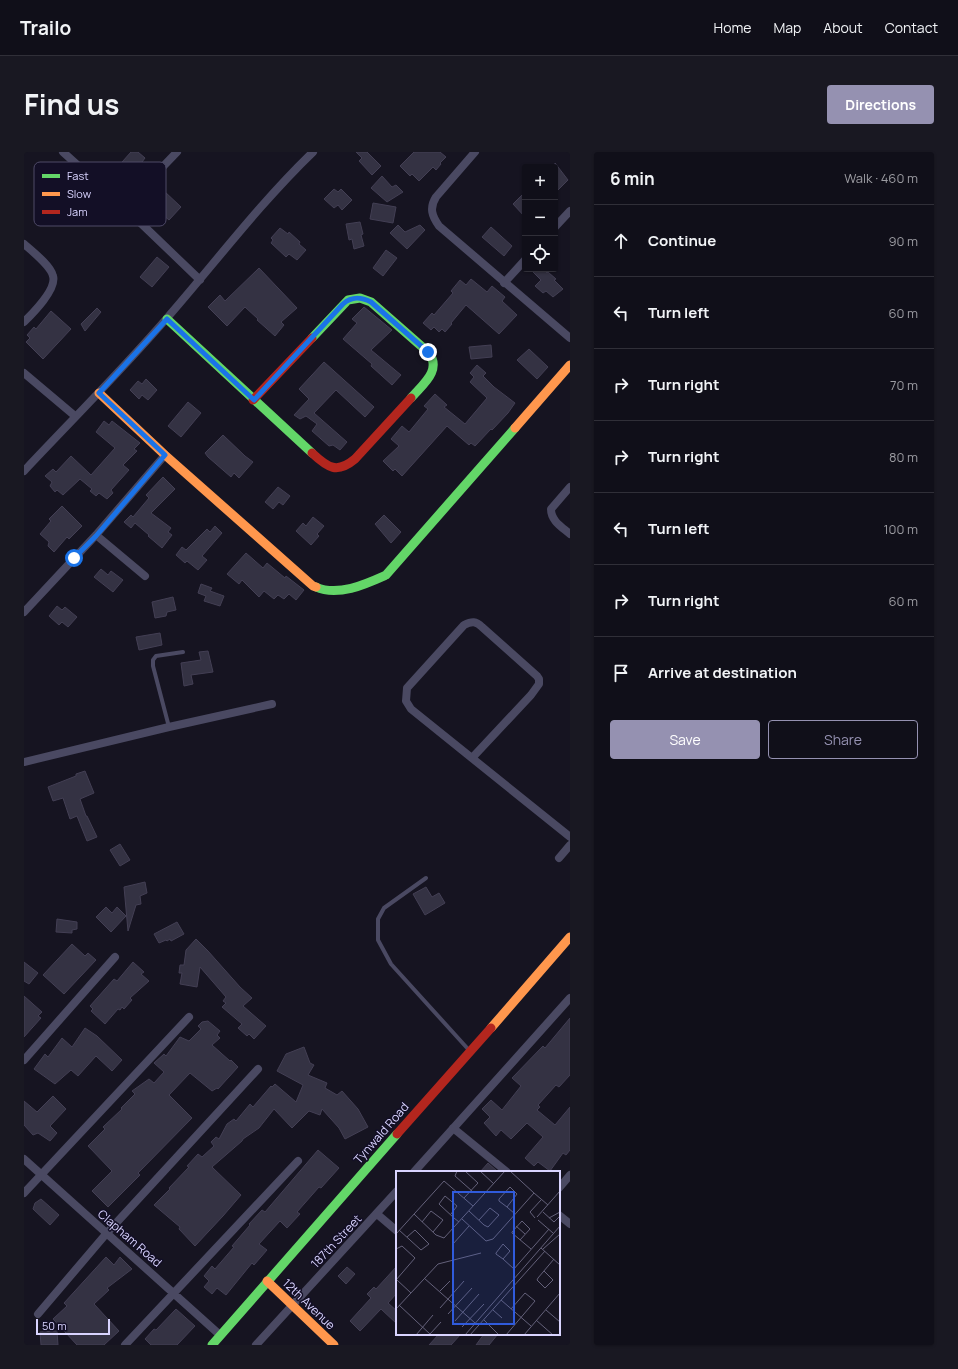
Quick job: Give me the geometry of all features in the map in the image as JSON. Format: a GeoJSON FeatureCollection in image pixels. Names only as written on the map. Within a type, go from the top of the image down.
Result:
{"type":"FeatureCollection","features":[{"type":"Feature","properties":{"kind":"street"},"geometry":{"type":"LineString","coordinates":[[63,152],[74,162]]}},
{"type":"Feature","properties":{"kind":"street"},"geometry":{"type":"LineString","coordinates":[[166,163],[177,152]]}},
{"type":"Feature","properties":{"kind":"street"},"geometry":{"type":"LineString","coordinates":[[24,471],[167,319],[284,182],[313,152]]}},
{"type":"Feature","properties":{"kind":"street"},"geometry":{"type":"LineString","coordinates":[[475,152],[436,197],[431,209],[434,218],[439,226],[570,338]]}},
{"type":"Feature","properties":{"kind":"street"},"geometry":{"type":"LineString","coordinates":[[558,224],[570,211]]}},
{"type":"Feature","properties":{"kind":"street"},"geometry":{"type":"LineString","coordinates":[[144,226],[200,280]]}},
{"type":"Feature","properties":{"kind":"street"},"geometry":{"type":"LineString","coordinates":[[24,244],[48,268],[53,274],[54,280],[48,294],[24,322]]}},
{"type":"Feature","properties":{"kind":"street"},"geometry":{"type":"LineString","coordinates":[[504,283],[522,263]]}},
{"type":"Feature","properties":{"kind":"street"},"geometry":{"type":"LineString","coordinates":[[167,319],[254,400],[303,445],[324,463],[330,466],[342,468],[355,459],[432,375],[434,361],[428,352],[371,302],[364,298],[356,297],[343,304],[254,400]]}},
{"type":"Feature","properties":{"kind":"street"},"geometry":{"type":"LineString","coordinates":[[99,393],[165,455],[313,586],[319,589],[330,590],[357,586],[386,575],[570,365]]}},
{"type":"Feature","properties":{"kind":"street"},"geometry":{"type":"LineString","coordinates":[[24,373],[75,416]]}},
{"type":"Feature","properties":{"kind":"street"},"geometry":{"type":"LineString","coordinates":[[24,612],[96,536],[165,455]]}},
{"type":"Feature","properties":{"kind":"street"},"geometry":{"type":"LineString","coordinates":[[570,486],[551,509],[551,514],[554,520],[570,534]]}},
{"type":"Feature","properties":{"kind":"street"},"geometry":{"type":"LineString","coordinates":[[96,536],[145,576]]}},
{"type":"Feature","properties":{"kind":"street"},"geometry":{"type":"LineString","coordinates":[[472,758],[531,695],[539,684],[539,679],[537,676],[478,623],[474,622],[464,625],[407,688],[406,701],[412,709],[472,758],[570,837]]}},
{"type":"Feature","properties":{"kind":"street"},"geometry":{"type":"LineString","coordinates":[[24,762],[272,704]]}},
{"type":"Feature","properties":{"kind":"street"},"geometry":{"type":"LineString","coordinates":[[559,858],[570,845]]}},
{"type":"Feature","properties":{"kind":"street","name":"Tynwald Road"},"geometry":{"type":"LineString","coordinates":[[212,1345],[570,937]]}},
{"type":"Feature","properties":{"kind":"street"},"geometry":{"type":"LineString","coordinates":[[24,1060],[116,957]]}},
{"type":"Feature","properties":{"kind":"street"},"geometry":{"type":"LineString","coordinates":[[415,1171],[570,998]]}},
{"type":"Feature","properties":{"kind":"street"},"geometry":{"type":"LineString","coordinates":[[24,1194],[189,1017]]}},
{"type":"Feature","properties":{"kind":"street"},"geometry":{"type":"LineString","coordinates":[[38,1314],[106,1234],[258,1069]]}},
{"type":"Feature","properties":{"kind":"street"},"geometry":{"type":"LineString","coordinates":[[453,1128],[506,1171]]}},
{"type":"Feature","properties":{"kind":"street","name":"Clapham Road"},"geometry":{"type":"LineString","coordinates":[[24,1159],[220,1335]]}},
{"type":"Feature","properties":{"kind":"street"},"geometry":{"type":"LineString","coordinates":[[125,1345],[298,1161]]}},
{"type":"Feature","properties":{"kind":"street"},"geometry":{"type":"LineString","coordinates":[[560,1187],[570,1175]]}},
{"type":"Feature","properties":{"kind":"street","name":"187th Street"},"geometry":{"type":"LineString","coordinates":[[256,1345],[396,1192]]}},
{"type":"Feature","properties":{"kind":"street"},"geometry":{"type":"LineString","coordinates":[[377,1214],[396,1230]]}},
{"type":"Feature","properties":{"kind":"street"},"geometry":{"type":"LineString","coordinates":[[560,1216],[570,1224]]}},
{"type":"Feature","properties":{"kind":"street","name":"12th Avenue"},"geometry":{"type":"LineString","coordinates":[[267,1281],[334,1345]]}},
{"type":"Feature","properties":{"kind":"lane"},"geometry":{"type":"LineString","coordinates":[[169,727],[153,666],[153,660],[156,656],[183,652]]}},
{"type":"Feature","properties":{"kind":"lane"},"geometry":{"type":"LineString","coordinates":[[426,878],[384,908],[378,919],[378,940],[392,964],[470,1051]]}},
{"type":"Feature","properties":{"kind":"building"},"geometry":{"type":"Polygon","coordinates":[[[131,152],[138,152],[145,158],[142,162],[122,162],[131,152]]]}},
{"type":"Feature","properties":{"kind":"building"},"geometry":{"type":"Polygon","coordinates":[[[356,152],[367,152],[381,166],[372,175],[359,161],[362,158],[356,152]]]}},
{"type":"Feature","properties":{"kind":"building"},"geometry":{"type":"Polygon","coordinates":[[[414,152],[440,152],[446,157],[436,170],[433,167],[419,181],[412,174],[410,176],[400,166],[414,152]]]}},
{"type":"Feature","properties":{"kind":"building"},"geometry":{"type":"Polygon","coordinates":[[[558,167],[568,180],[558,190],[558,167]]]}},
{"type":"Feature","properties":{"kind":"building"},"geometry":{"type":"Polygon","coordinates":[[[382,176],[392,187],[396,185],[403,192],[387,202],[371,188],[382,176]]]}},
{"type":"Feature","properties":{"kind":"building"},"geometry":{"type":"Polygon","coordinates":[[[334,189],[338,192],[341,189],[352,200],[342,210],[338,205],[334,208],[324,199],[334,189]]]}},
{"type":"Feature","properties":{"kind":"building"},"geometry":{"type":"Polygon","coordinates":[[[166,193],[181,207],[169,220],[166,218],[166,193]]]}},
{"type":"Feature","properties":{"kind":"building"},"geometry":{"type":"Polygon","coordinates":[[[522,195],[522,214],[513,204],[522,195]]]}},
{"type":"Feature","properties":{"kind":"building"},"geometry":{"type":"Polygon","coordinates":[[[373,203],[396,207],[393,223],[370,219],[373,203]]]}},
{"type":"Feature","properties":{"kind":"building"},"geometry":{"type":"Polygon","coordinates":[[[360,222],[364,246],[354,249],[352,239],[349,240],[346,224],[360,222]]]}},
{"type":"Feature","properties":{"kind":"building"},"geometry":{"type":"Polygon","coordinates":[[[398,225],[405,232],[420,225],[425,230],[407,249],[390,233],[398,225]]]}},
{"type":"Feature","properties":{"kind":"building"},"geometry":{"type":"Polygon","coordinates":[[[491,227],[512,246],[504,256],[482,237],[491,227]]]}},
{"type":"Feature","properties":{"kind":"building"},"geometry":{"type":"Polygon","coordinates":[[[280,228],[288,234],[289,232],[306,250],[297,260],[289,254],[286,257],[271,243],[273,240],[271,238],[280,228]]]}},
{"type":"Feature","properties":{"kind":"building"},"geometry":{"type":"Polygon","coordinates":[[[386,250],[397,258],[383,276],[373,268],[386,250]]]}},
{"type":"Feature","properties":{"kind":"building"},"geometry":{"type":"Polygon","coordinates":[[[157,257],[169,267],[152,287],[140,277],[157,257]]]}},
{"type":"Feature","properties":{"kind":"building"},"geometry":{"type":"Polygon","coordinates":[[[259,268],[297,308],[281,322],[284,325],[275,336],[245,307],[227,326],[208,307],[220,295],[225,301],[259,268]]]}},
{"type":"Feature","properties":{"kind":"building"},"geometry":{"type":"Polygon","coordinates":[[[533,272],[548,272],[556,279],[554,280],[563,289],[553,297],[546,291],[543,293],[535,286],[541,280],[533,272]]]}},
{"type":"Feature","properties":{"kind":"building"},"geometry":{"type":"Polygon","coordinates":[[[471,279],[487,292],[492,286],[505,297],[502,301],[517,315],[499,334],[466,305],[445,332],[442,329],[439,332],[434,327],[431,330],[423,323],[432,313],[434,315],[453,293],[451,291],[460,280],[466,285],[471,279]]]}},
{"type":"Feature","properties":{"kind":"building"},"geometry":{"type":"Polygon","coordinates":[[[364,307],[392,330],[371,350],[401,375],[392,385],[371,366],[372,364],[343,339],[357,323],[352,319],[364,307]]]}},
{"type":"Feature","properties":{"kind":"building"},"geometry":{"type":"Polygon","coordinates":[[[97,308],[101,312],[85,331],[81,324],[97,308]]]}},
{"type":"Feature","properties":{"kind":"building"},"geometry":{"type":"Polygon","coordinates":[[[51,311],[71,329],[43,359],[26,342],[30,338],[27,335],[34,327],[36,329],[51,311]]]}},
{"type":"Feature","properties":{"kind":"building"},"geometry":{"type":"Polygon","coordinates":[[[491,345],[492,357],[471,359],[469,347],[491,345]]]}},
{"type":"Feature","properties":{"kind":"building"},"geometry":{"type":"Polygon","coordinates":[[[529,349],[548,367],[537,379],[517,360],[529,349]]]}},
{"type":"Feature","properties":{"kind":"building"},"geometry":{"type":"Polygon","coordinates":[[[324,362],[374,407],[365,417],[336,390],[314,413],[347,442],[340,450],[333,445],[329,446],[312,431],[317,424],[306,416],[300,419],[294,415],[309,399],[299,389],[324,362]]]}},
{"type":"Feature","properties":{"kind":"building"},"geometry":{"type":"Polygon","coordinates":[[[477,365],[486,373],[483,376],[494,387],[515,403],[508,413],[475,446],[471,443],[469,445],[447,426],[402,476],[395,469],[393,471],[383,461],[399,446],[391,439],[402,426],[409,432],[428,409],[424,406],[435,394],[447,405],[444,407],[465,424],[487,398],[470,382],[474,377],[470,373],[477,365]]]}},
{"type":"Feature","properties":{"kind":"building"},"geometry":{"type":"Polygon","coordinates":[[[146,379],[157,390],[148,400],[142,395],[139,399],[130,390],[138,381],[142,384],[146,379]]]}},
{"type":"Feature","properties":{"kind":"building"},"geometry":{"type":"Polygon","coordinates":[[[188,402],[201,413],[181,437],[168,426],[188,402]]]}},
{"type":"Feature","properties":{"kind":"building"},"geometry":{"type":"Polygon","coordinates":[[[104,421],[109,425],[112,421],[140,443],[134,449],[137,451],[123,465],[129,470],[111,490],[113,493],[107,499],[99,493],[96,496],[90,491],[92,489],[80,479],[63,495],[57,490],[55,492],[50,486],[52,482],[45,476],[53,469],[56,472],[71,456],[91,475],[115,448],[96,432],[104,421]]]}},
{"type":"Feature","properties":{"kind":"building"},"geometry":{"type":"Polygon","coordinates":[[[223,435],[253,462],[239,478],[234,473],[231,477],[205,453],[223,435]]]}},
{"type":"Feature","properties":{"kind":"building"},"geometry":{"type":"Polygon","coordinates":[[[163,477],[175,489],[151,513],[171,528],[168,532],[172,535],[162,548],[135,523],[131,528],[124,522],[131,515],[133,517],[149,498],[146,495],[163,477]]]}},
{"type":"Feature","properties":{"kind":"building"},"geometry":{"type":"Polygon","coordinates":[[[278,487],[290,496],[283,505],[279,502],[273,509],[265,502],[278,487]]]}},
{"type":"Feature","properties":{"kind":"building"},"geometry":{"type":"Polygon","coordinates":[[[62,506],[82,526],[69,539],[67,537],[54,552],[48,546],[49,542],[40,534],[51,521],[49,519],[62,506]]]}},
{"type":"Feature","properties":{"kind":"building"},"geometry":{"type":"Polygon","coordinates":[[[384,515],[401,532],[391,543],[375,524],[384,515]]]}},
{"type":"Feature","properties":{"kind":"building"},"geometry":{"type":"Polygon","coordinates":[[[313,517],[324,526],[317,534],[319,536],[311,545],[296,531],[303,523],[306,526],[313,517]]]}},
{"type":"Feature","properties":{"kind":"building"},"geometry":{"type":"Polygon","coordinates":[[[215,526],[222,533],[202,556],[207,560],[198,570],[187,561],[185,563],[176,555],[182,547],[186,550],[207,529],[210,532],[215,526]]]}},
{"type":"Feature","properties":{"kind":"building"},"geometry":{"type":"Polygon","coordinates":[[[246,553],[263,568],[267,563],[285,578],[286,576],[304,590],[296,600],[289,594],[284,599],[278,595],[274,599],[264,591],[259,597],[242,580],[239,584],[227,574],[246,553]]]}},
{"type":"Feature","properties":{"kind":"building"},"geometry":{"type":"Polygon","coordinates":[[[101,569],[108,575],[111,571],[123,580],[113,592],[94,577],[101,569]]]}},
{"type":"Feature","properties":{"kind":"building"},"geometry":{"type":"Polygon","coordinates":[[[201,584],[212,588],[210,591],[224,596],[220,606],[204,601],[206,596],[198,593],[201,584]]]}},
{"type":"Feature","properties":{"kind":"building"},"geometry":{"type":"Polygon","coordinates":[[[173,597],[176,610],[167,612],[166,616],[155,618],[152,602],[173,597]]]}},
{"type":"Feature","properties":{"kind":"building"},"geometry":{"type":"Polygon","coordinates":[[[57,606],[62,610],[65,607],[77,617],[68,627],[62,622],[59,625],[49,616],[57,606]]]}},
{"type":"Feature","properties":{"kind":"building"},"geometry":{"type":"Polygon","coordinates":[[[160,633],[162,645],[139,650],[136,637],[160,633]]]}},
{"type":"Feature","properties":{"kind":"building"},"geometry":{"type":"Polygon","coordinates":[[[208,651],[213,672],[191,675],[193,684],[184,686],[181,663],[201,660],[199,652],[208,651]]]}},
{"type":"Feature","properties":{"kind":"building"},"geometry":{"type":"Polygon","coordinates":[[[85,771],[94,793],[80,799],[86,816],[97,837],[87,841],[77,816],[70,819],[63,798],[53,801],[48,787],[85,771]]]}},
{"type":"Feature","properties":{"kind":"building"},"geometry":{"type":"Polygon","coordinates":[[[120,844],[130,860],[120,866],[110,850],[120,844]]]}},
{"type":"Feature","properties":{"kind":"building"},"geometry":{"type":"Polygon","coordinates":[[[145,882],[147,893],[140,896],[141,904],[136,905],[128,931],[124,887],[145,882]]]}},
{"type":"Feature","properties":{"kind":"building"},"geometry":{"type":"Polygon","coordinates":[[[426,887],[432,897],[439,893],[445,903],[425,915],[413,894],[426,887]]]}},
{"type":"Feature","properties":{"kind":"building"},"geometry":{"type":"Polygon","coordinates":[[[106,907],[112,913],[117,907],[126,916],[111,932],[96,917],[106,907]]]}},
{"type":"Feature","properties":{"kind":"building"},"geometry":{"type":"Polygon","coordinates":[[[57,919],[77,922],[77,929],[72,930],[72,933],[56,932],[57,919]]]}},
{"type":"Feature","properties":{"kind":"building"},"geometry":{"type":"Polygon","coordinates":[[[177,922],[184,934],[171,941],[170,939],[159,943],[154,934],[177,922]]]}},
{"type":"Feature","properties":{"kind":"building"},"geometry":{"type":"Polygon","coordinates":[[[196,939],[252,998],[243,1006],[266,1026],[254,1039],[249,1034],[247,1036],[238,1028],[242,1024],[222,1007],[226,1003],[223,1001],[226,997],[200,967],[197,987],[180,984],[182,973],[179,973],[180,965],[184,965],[186,950],[196,939]]]}},
{"type":"Feature","properties":{"kind":"building"},"geometry":{"type":"Polygon","coordinates":[[[72,944],[85,956],[88,953],[96,960],[64,994],[43,975],[72,944]]]}},
{"type":"Feature","properties":{"kind":"building"},"geometry":{"type":"Polygon","coordinates":[[[24,962],[38,973],[29,984],[24,981],[24,962]]]}},
{"type":"Feature","properties":{"kind":"building"},"geometry":{"type":"Polygon","coordinates":[[[133,962],[144,972],[141,974],[149,981],[130,998],[132,1000],[124,1009],[122,1007],[120,1010],[118,1009],[105,1024],[91,1011],[93,1009],[90,1006],[114,979],[117,981],[133,962]]]}},
{"type":"Feature","properties":{"kind":"building"},"geometry":{"type":"Polygon","coordinates":[[[24,996],[42,1012],[38,1016],[41,1018],[24,1037],[24,996]]]}},
{"type":"Feature","properties":{"kind":"building"},"geometry":{"type":"Polygon","coordinates":[[[570,1018],[570,1075],[559,1087],[556,1085],[538,1105],[540,1107],[537,1110],[555,1125],[570,1107],[570,1150],[566,1155],[563,1153],[550,1171],[538,1162],[534,1166],[525,1158],[543,1137],[527,1123],[511,1139],[501,1130],[496,1136],[484,1123],[490,1117],[482,1109],[491,1100],[502,1110],[521,1086],[512,1078],[543,1046],[545,1048],[570,1018]]]}},
{"type":"Feature","properties":{"kind":"building"},"geometry":{"type":"Polygon","coordinates":[[[208,1021],[220,1031],[217,1035],[220,1038],[212,1045],[238,1067],[218,1089],[217,1088],[212,1091],[190,1073],[169,1095],[192,1118],[138,1173],[140,1175],[108,1207],[92,1191],[112,1171],[88,1146],[105,1129],[103,1127],[135,1094],[132,1091],[149,1079],[154,1083],[164,1072],[154,1063],[164,1054],[166,1056],[180,1037],[189,1041],[201,1029],[198,1026],[202,1022],[208,1021]]]}},
{"type":"Feature","properties":{"kind":"building"},"geometry":{"type":"Polygon","coordinates":[[[85,1028],[97,1036],[122,1060],[112,1071],[96,1056],[78,1076],[71,1070],[55,1084],[34,1069],[45,1054],[48,1057],[62,1038],[72,1047],[85,1028]]]}},
{"type":"Feature","properties":{"kind":"building"},"geometry":{"type":"Polygon","coordinates":[[[304,1047],[310,1063],[314,1065],[308,1075],[327,1083],[325,1088],[337,1095],[342,1091],[358,1109],[368,1127],[345,1139],[339,1128],[322,1109],[320,1115],[309,1111],[292,1128],[274,1109],[259,1128],[243,1139],[212,1167],[241,1195],[195,1246],[179,1229],[180,1227],[154,1205],[189,1167],[187,1166],[198,1154],[202,1157],[214,1146],[211,1142],[216,1137],[219,1139],[227,1124],[234,1119],[236,1121],[250,1104],[253,1107],[271,1086],[272,1087],[275,1084],[296,1102],[303,1085],[277,1071],[286,1054],[304,1047]]]}},
{"type":"Feature","properties":{"kind":"building"},"geometry":{"type":"Polygon","coordinates":[[[53,1096],[66,1109],[50,1126],[57,1133],[50,1141],[38,1133],[33,1135],[24,1125],[24,1101],[37,1112],[53,1096]]]}},
{"type":"Feature","properties":{"kind":"building"},"geometry":{"type":"Polygon","coordinates":[[[318,1150],[339,1168],[321,1188],[319,1187],[297,1212],[300,1214],[287,1228],[280,1221],[259,1244],[267,1250],[254,1265],[252,1263],[226,1295],[217,1288],[212,1294],[204,1287],[209,1281],[204,1276],[212,1266],[215,1269],[234,1247],[232,1246],[250,1225],[249,1224],[262,1210],[265,1212],[318,1150]]]}},
{"type":"Feature","properties":{"kind":"building"},"geometry":{"type":"Polygon","coordinates":[[[488,1163],[497,1171],[481,1171],[488,1163]]]}},
{"type":"Feature","properties":{"kind":"building"},"geometry":{"type":"Polygon","coordinates":[[[41,1199],[59,1215],[50,1225],[33,1209],[35,1203],[41,1199]]]}},
{"type":"Feature","properties":{"kind":"building"},"geometry":{"type":"Polygon","coordinates":[[[106,1257],[114,1265],[120,1257],[132,1269],[107,1288],[109,1290],[94,1304],[119,1331],[104,1345],[77,1345],[53,1319],[67,1306],[64,1303],[106,1257]]]}},
{"type":"Feature","properties":{"kind":"building"},"geometry":{"type":"Polygon","coordinates":[[[347,1267],[355,1274],[346,1284],[338,1276],[347,1267]]]}},
{"type":"Feature","properties":{"kind":"building"},"geometry":{"type":"Polygon","coordinates":[[[396,1267],[396,1294],[388,1303],[396,1310],[396,1323],[381,1309],[360,1331],[350,1321],[371,1298],[367,1294],[374,1287],[376,1289],[396,1267]]]}},
{"type":"Feature","properties":{"kind":"building"},"geometry":{"type":"Polygon","coordinates":[[[176,1309],[195,1326],[177,1345],[151,1345],[145,1339],[176,1309]]]}},
{"type":"Feature","properties":{"kind":"building"},"geometry":{"type":"Polygon","coordinates":[[[57,1331],[58,1345],[41,1345],[40,1332],[57,1331]]]}},
{"type":"Feature","properties":{"kind":"building"},"geometry":{"type":"Polygon","coordinates":[[[438,1335],[460,1335],[451,1345],[429,1345],[438,1335]]]}},
{"type":"Feature","properties":{"kind":"building"},"geometry":{"type":"Polygon","coordinates":[[[483,1335],[497,1335],[489,1345],[476,1345],[483,1335]]]}},
{"type":"Feature","properties":{"kind":"traffic: fast"},"geometry":{"type":"LineString","coordinates":[[312,338],[348,300],[360,298],[371,302],[428,352],[432,359],[433,365],[429,377],[411,398]]}},
{"type":"Feature","properties":{"kind":"traffic: fast"},"geometry":{"type":"LineString","coordinates":[[167,319],[312,453]]}},
{"type":"Feature","properties":{"kind":"traffic: fast"},"geometry":{"type":"LineString","coordinates":[[316,587],[333,591],[343,590],[370,582],[386,575],[515,428]]}},
{"type":"Feature","properties":{"kind":"traffic: fast"},"geometry":{"type":"LineString","coordinates":[[212,1345],[397,1134]]}},
{"type":"Feature","properties":{"kind":"traffic: slow"},"geometry":{"type":"LineString","coordinates":[[515,428],[570,365]]}},
{"type":"Feature","properties":{"kind":"traffic: slow"},"geometry":{"type":"LineString","coordinates":[[99,393],[165,455],[313,586],[316,587]]}},
{"type":"Feature","properties":{"kind":"traffic: slow"},"geometry":{"type":"LineString","coordinates":[[491,1028],[570,937]]}},
{"type":"Feature","properties":{"kind":"traffic: slow"},"geometry":{"type":"LineString","coordinates":[[267,1281],[334,1345]]}},
{"type":"Feature","properties":{"kind":"traffic: jam"},"geometry":{"type":"LineString","coordinates":[[253,400],[312,338]]}},
{"type":"Feature","properties":{"kind":"traffic: jam"},"geometry":{"type":"LineString","coordinates":[[312,453],[323,462],[333,467],[338,468],[349,464],[411,398]]}},
{"type":"Feature","properties":{"kind":"traffic: jam"},"geometry":{"type":"LineString","coordinates":[[397,1134],[491,1028]]}},
{"type":"Feature","properties":{"kind":"route"},"geometry":{"type":"LineString","coordinates":[[74,558],[96,536],[165,455],[99,393],[167,319],[254,400],[343,304],[356,297],[364,298],[371,302],[428,352]]}}]}
